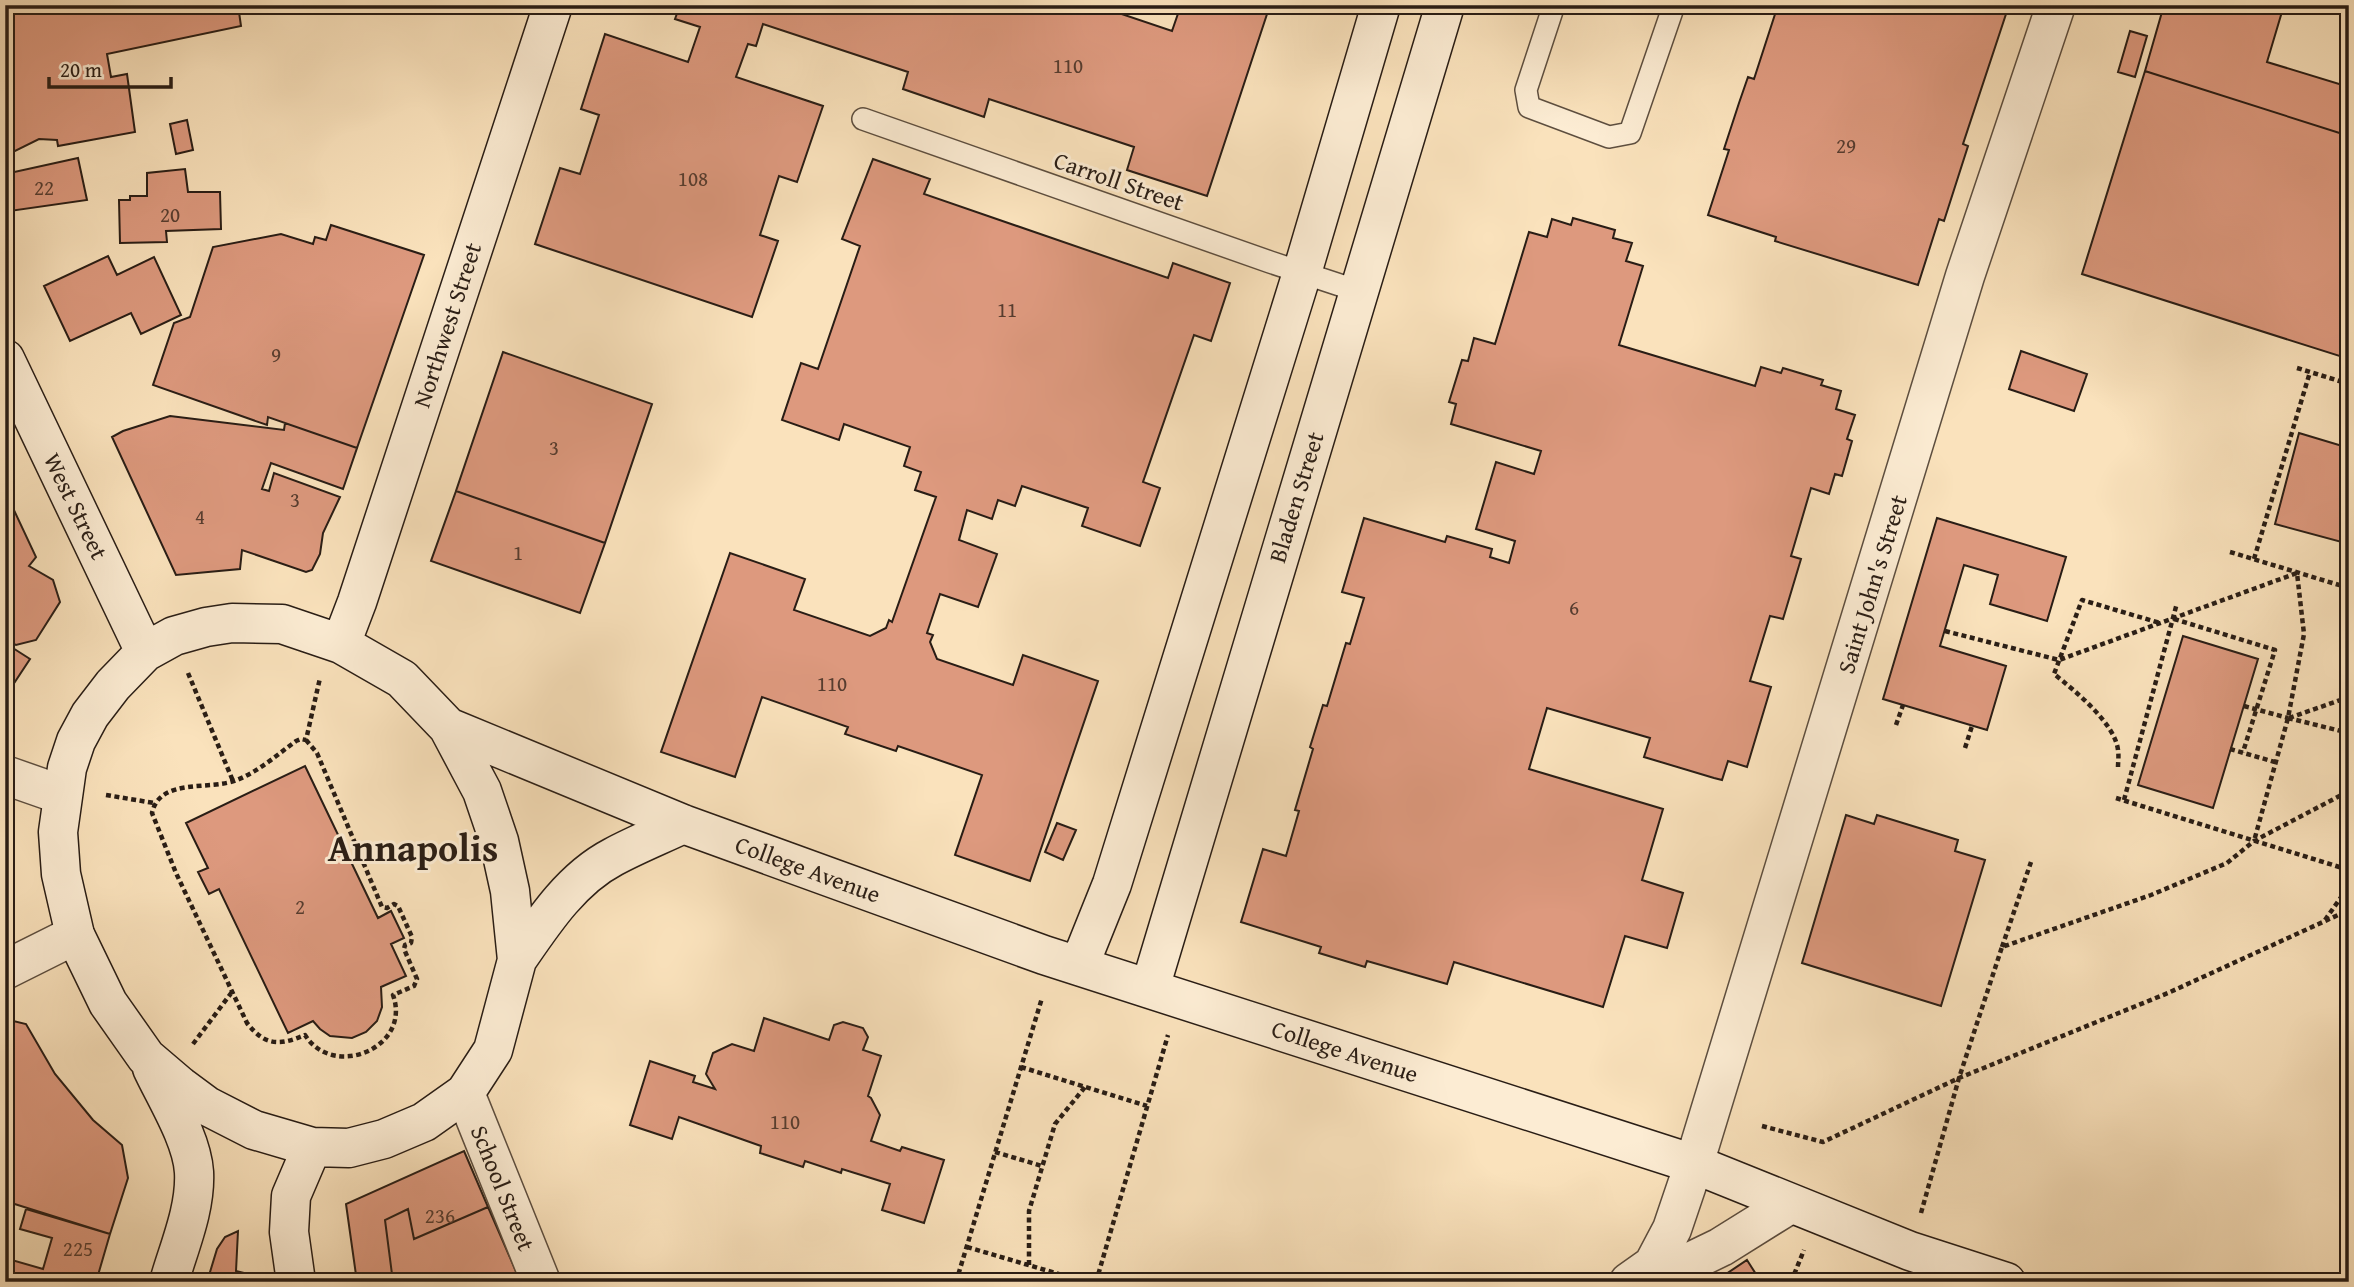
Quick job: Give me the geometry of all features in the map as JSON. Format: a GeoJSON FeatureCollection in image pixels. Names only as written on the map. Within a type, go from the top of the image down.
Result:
{"type":"FeatureCollection","features":[{"type":"Feature","properties":{"kind":"main road","name":"Northwest Street"},"geometry":{"type":"LineString","coordinates":[[341,644],[553,5]]}},
{"type":"Feature","properties":{"kind":"main road"},"geometry":{"type":"LineString","coordinates":[[1079,966],[1112,884],[1381,5]]}},
{"type":"Feature","properties":{"kind":"main road","name":"Bladen Street"},"geometry":{"type":"LineString","coordinates":[[1164,993],[1358,291],[1445,5]]}},
{"type":"Feature","properties":{"kind":"main road","name":"Saint John's Street"},"geometry":{"type":"LineString","coordinates":[[1641,1273],[1672,1229],[1694,1164],[1965,276],[2056,5]]}},
{"type":"Feature","properties":{"kind":"main road","name":"West Street"},"geometry":{"type":"LineString","coordinates":[[5,359],[145,652]]}},
{"type":"Feature","properties":{"kind":"main road"},"geometry":{"type":"LineString","coordinates":[[169,1282],[190,1213],[194,1190],[194,1170],[189,1149],[146,1057],[108,1003],[75,935],[61,874],[58,832],[61,795],[76,741],[90,715],[113,685],[145,652],[174,636],[206,627],[232,623],[282,624],[341,644],[402,679],[448,727],[482,791],[499,841],[510,891],[517,960]]}},
{"type":"Feature","properties":{"kind":"main road","name":"College Avenue"},"geometry":{"type":"LineString","coordinates":[[448,727],[683,824],[1079,966],[1694,1164],[1910,1251],[2006,1282]]}},
{"type":"Feature","properties":{"kind":"main road"},"geometry":{"type":"LineString","coordinates":[[5,775],[61,795]]}},
{"type":"Feature","properties":{"kind":"main road"},"geometry":{"type":"LineString","coordinates":[[146,1057],[207,1106],[254,1130],[312,1147],[349,1148],[384,1139],[424,1122],[465,1093],[493,1050],[517,960],[548,914],[575,886],[610,858],[683,824]]}},
{"type":"Feature","properties":{"kind":"main road"},"geometry":{"type":"LineString","coordinates":[[5,970],[75,935]]}},
{"type":"Feature","properties":{"kind":"main road","name":"School Street"},"geometry":{"type":"LineString","coordinates":[[465,1093],[541,1282]]}},
{"type":"Feature","properties":{"kind":"main road"},"geometry":{"type":"LineString","coordinates":[[296,1282],[289,1232],[291,1196],[312,1147]]}},
{"type":"Feature","properties":{"kind":"main road"},"geometry":{"type":"LineString","coordinates":[[1641,1273],[1692,1261],[1721,1247],[1790,1204]]}},
{"type":"Feature","properties":{"kind":"lane"},"geometry":{"type":"LineString","coordinates":[[1554,5],[1526,90],[1529,107],[1609,137],[1630,133],[1674,5]]}},
{"type":"Feature","properties":{"kind":"lane","name":"Carroll Street"},"geometry":{"type":"LineString","coordinates":[[863,119],[1358,291]]}},
{"type":"Feature","properties":{"kind":"path"},"geometry":{"type":"LineString","coordinates":[[2297,368],[2349,384]]}},
{"type":"Feature","properties":{"kind":"path"},"geometry":{"type":"LineString","coordinates":[[2253,559],[2310,372]]}},
{"type":"Feature","properties":{"kind":"path"},"geometry":{"type":"LineString","coordinates":[[2230,552],[2349,588]]}},
{"type":"Feature","properties":{"kind":"path"},"geometry":{"type":"LineString","coordinates":[[1945,631],[2059,660],[2297,572]]}},
{"type":"Feature","properties":{"kind":"path"},"geometry":{"type":"LineString","coordinates":[[2255,841],[2288,718],[2304,634],[2297,572]]}},
{"type":"Feature","properties":{"kind":"path"},"geometry":{"type":"LineString","coordinates":[[2118,767],[2118,748],[2113,736],[2085,698],[2054,674],[2082,600],[2161,623]]}},
{"type":"Feature","properties":{"kind":"path"},"geometry":{"type":"LineString","coordinates":[[2124,800],[2178,603]]}},
{"type":"Feature","properties":{"kind":"path"},"geometry":{"type":"LineString","coordinates":[[2173,619],[2275,650],[2243,752]]}},
{"type":"Feature","properties":{"kind":"path"},"geometry":{"type":"LineString","coordinates":[[188,673],[233,781]]}},
{"type":"Feature","properties":{"kind":"path"},"geometry":{"type":"LineString","coordinates":[[306,740],[320,677]]}},
{"type":"Feature","properties":{"kind":"path"},"geometry":{"type":"LineString","coordinates":[[2288,718],[2349,697]]}},
{"type":"Feature","properties":{"kind":"path"},"geometry":{"type":"LineString","coordinates":[[1896,725],[1903,705]]}},
{"type":"Feature","properties":{"kind":"path"},"geometry":{"type":"LineString","coordinates":[[2244,706],[2349,733]]}},
{"type":"Feature","properties":{"kind":"path"},"geometry":{"type":"LineString","coordinates":[[1965,748],[1972,726]]}},
{"type":"Feature","properties":{"kind":"path"},"geometry":{"type":"LineString","coordinates":[[301,738],[317,753],[382,907],[387,908],[394,904],[398,906],[412,937],[411,943],[405,945],[404,949],[417,979],[414,986],[393,995],[398,1008],[395,1022],[388,1036],[377,1047],[347,1057],[319,1052],[304,1035],[279,1043],[262,1038],[247,1023],[152,813],[154,803],[161,795],[172,790],[233,781],[255,771],[301,738]]}},
{"type":"Feature","properties":{"kind":"path"},"geometry":{"type":"LineString","coordinates":[[2230,749],[2275,762]]}},
{"type":"Feature","properties":{"kind":"path"},"geometry":{"type":"LineString","coordinates":[[2002,947],[2151,895],[2227,863],[2255,841],[2349,792]]}},
{"type":"Feature","properties":{"kind":"path"},"geometry":{"type":"LineString","coordinates":[[106,794],[154,803]]}},
{"type":"Feature","properties":{"kind":"path"},"geometry":{"type":"LineString","coordinates":[[2116,798],[2349,870]]}},
{"type":"Feature","properties":{"kind":"path"},"geometry":{"type":"LineString","coordinates":[[1910,1251],[1959,1078],[2031,862]]}},
{"type":"Feature","properties":{"kind":"path"},"geometry":{"type":"LineString","coordinates":[[2324,922],[2349,886]]}},
{"type":"Feature","properties":{"kind":"path"},"geometry":{"type":"LineString","coordinates":[[1762,1126],[1823,1142],[1959,1078],[2168,993],[2349,910]]}},
{"type":"Feature","properties":{"kind":"path"},"geometry":{"type":"LineString","coordinates":[[193,1044],[232,992]]}},
{"type":"Feature","properties":{"kind":"path"},"geometry":{"type":"LineString","coordinates":[[1096,1282],[1147,1106],[1164,993]]}},
{"type":"Feature","properties":{"kind":"path"},"geometry":{"type":"LineString","coordinates":[[956,1282],[1042,998]]}},
{"type":"Feature","properties":{"kind":"path"},"geometry":{"type":"LineString","coordinates":[[1021,1067],[1147,1106]]}},
{"type":"Feature","properties":{"kind":"path"},"geometry":{"type":"LineString","coordinates":[[1029,1265],[1030,1211],[1055,1124],[1086,1087]]}},
{"type":"Feature","properties":{"kind":"path"},"geometry":{"type":"LineString","coordinates":[[995,1152],[1042,1166]]}},
{"type":"Feature","properties":{"kind":"path"},"geometry":{"type":"LineString","coordinates":[[967,1247],[1086,1282]]}},
{"type":"Feature","properties":{"kind":"building"},"geometry":{"type":"Polygon","coordinates":[[[5,5],[238,5],[241,26],[107,54],[111,77],[127,74],[135,132],[58,146],[57,140],[39,139],[5,156],[5,5]]]}},
{"type":"Feature","properties":{"kind":"building"},"geometry":{"type":"Polygon","coordinates":[[[680,5],[1095,5],[1172,31],[1181,5],[1270,5],[1207,196],[1127,170],[1134,147],[989,99],[984,117],[903,89],[908,72],[763,24],[756,46],[748,44],[736,77],[823,106],[797,182],[779,176],[760,235],[778,241],[752,317],[535,244],[560,168],[580,174],[599,115],[581,109],[605,34],[688,62],[700,27],[675,19],[680,5]]]}},
{"type":"Feature","properties":{"kind":"building"},"geometry":{"type":"Polygon","coordinates":[[[1778,5],[2009,5],[1963,144],[1968,146],[1944,221],[1939,219],[1918,285],[1775,241],[1776,237],[1708,215],[1729,150],[1724,149],[1739,103],[1748,77],[1754,79],[1778,5]]]}},
{"type":"Feature","properties":{"kind":"building"},"geometry":{"type":"Polygon","coordinates":[[[2164,5],[2284,5],[2267,62],[2349,87],[2349,136],[2145,71],[2164,5]]]}},
{"type":"Feature","properties":{"kind":"building"},"geometry":{"type":"Polygon","coordinates":[[[2130,31],[2147,36],[2135,77],[2118,72],[2130,31]]]}},
{"type":"Feature","properties":{"kind":"building"},"geometry":{"type":"Polygon","coordinates":[[[2145,71],[2349,136],[2349,359],[2082,274],[2145,71]]]}},
{"type":"Feature","properties":{"kind":"building"},"geometry":{"type":"Polygon","coordinates":[[[187,120],[193,150],[176,154],[170,124],[187,120]]]}},
{"type":"Feature","properties":{"kind":"building"},"geometry":{"type":"Polygon","coordinates":[[[78,158],[87,200],[10,211],[5,200],[5,174],[78,158]]]}},
{"type":"Feature","properties":{"kind":"building"},"geometry":{"type":"Polygon","coordinates":[[[873,159],[930,179],[924,194],[1168,278],[1173,263],[1230,283],[1211,341],[1194,335],[1143,482],[1160,488],[1140,546],[1082,526],[1088,508],[1022,486],[1015,506],[998,500],[992,519],[967,510],[959,540],[997,554],[978,607],[940,594],[927,633],[933,635],[930,642],[937,659],[1013,685],[1023,655],[1098,681],[1030,881],[955,855],[982,775],[898,746],[896,751],[845,734],[848,727],[762,697],[735,777],[661,752],[730,553],[805,579],[794,610],[870,636],[886,628],[889,620],[892,622],[936,497],[915,490],[921,472],[904,466],[910,447],[844,424],[839,440],[782,420],[801,363],[818,369],[860,246],[842,239],[873,159]]]}},
{"type":"Feature","properties":{"kind":"building"},"geometry":{"type":"Polygon","coordinates":[[[185,169],[188,192],[220,192],[221,229],[166,231],[167,242],[120,243],[119,200],[130,200],[130,196],[147,196],[147,173],[185,169]]]}},
{"type":"Feature","properties":{"kind":"building"},"geometry":{"type":"Polygon","coordinates":[[[1573,218],[1615,230],[1613,238],[1632,243],[1626,261],[1643,266],[1619,345],[1755,386],[1761,367],[1781,373],[1783,368],[1823,380],[1821,385],[1841,391],[1836,409],[1855,415],[1847,439],[1852,441],[1842,476],[1835,474],[1829,494],[1811,488],[1791,556],[1801,559],[1783,619],[1770,616],[1750,681],[1771,687],[1747,767],[1728,761],[1722,780],[1714,778],[1644,757],[1650,738],[1547,708],[1529,769],[1663,809],[1642,880],[1683,893],[1667,948],[1625,936],[1603,1007],[1454,962],[1447,984],[1367,961],[1365,967],[1319,953],[1321,947],[1241,922],[1263,849],[1286,856],[1299,811],[1295,810],[1313,749],[1310,747],[1323,705],[1327,706],[1346,643],[1350,644],[1364,598],[1342,592],[1364,518],[1445,542],[1447,536],[1492,549],[1490,557],[1509,563],[1515,541],[1476,529],[1496,462],[1534,474],[1541,451],[1451,424],[1456,404],[1449,402],[1462,360],[1468,361],[1474,338],[1495,344],[1529,232],[1547,237],[1552,219],[1571,225],[1573,218]]]}},
{"type":"Feature","properties":{"kind":"building"},"geometry":{"type":"Polygon","coordinates":[[[331,225],[424,255],[357,448],[268,417],[267,425],[153,385],[174,323],[190,317],[213,247],[281,234],[313,244],[315,237],[326,240],[331,225]]]}},
{"type":"Feature","properties":{"kind":"building"},"geometry":{"type":"Polygon","coordinates":[[[108,256],[117,275],[154,257],[181,315],[141,334],[131,313],[70,341],[44,286],[108,256]]]}},
{"type":"Feature","properties":{"kind":"building"},"geometry":{"type":"Polygon","coordinates":[[[2021,351],[2087,374],[2074,411],[2009,389],[2021,351]]]}},
{"type":"Feature","properties":{"kind":"building"},"geometry":{"type":"Polygon","coordinates":[[[503,352],[652,404],[605,543],[456,491],[503,352]]]}},
{"type":"Feature","properties":{"kind":"building"},"geometry":{"type":"Polygon","coordinates":[[[170,416],[284,430],[285,423],[357,448],[343,489],[271,463],[262,489],[269,491],[274,473],[340,497],[323,533],[320,554],[312,570],[306,572],[242,550],[240,569],[176,575],[112,437],[170,416]]]}},
{"type":"Feature","properties":{"kind":"building"},"geometry":{"type":"Polygon","coordinates":[[[2299,433],[2349,448],[2349,544],[2275,524],[2299,433]]]}},
{"type":"Feature","properties":{"kind":"building"},"geometry":{"type":"Polygon","coordinates":[[[5,491],[36,557],[29,566],[53,580],[60,602],[36,640],[16,645],[5,638],[5,491]]]}},
{"type":"Feature","properties":{"kind":"building"},"geometry":{"type":"Polygon","coordinates":[[[456,491],[605,543],[580,613],[431,561],[456,491]]]}},
{"type":"Feature","properties":{"kind":"building"},"geometry":{"type":"Polygon","coordinates":[[[1937,518],[2066,557],[2047,621],[1990,604],[1998,575],[1964,565],[1940,646],[2006,666],[1987,730],[1883,699],[1937,518]]]}},
{"type":"Feature","properties":{"kind":"building"},"geometry":{"type":"Polygon","coordinates":[[[2183,636],[2258,659],[2213,808],[2138,785],[2183,636]]]}},
{"type":"Feature","properties":{"kind":"building"},"geometry":{"type":"Polygon","coordinates":[[[5,643],[30,659],[5,697],[5,643]]]}},
{"type":"Feature","properties":{"kind":"building"},"geometry":{"type":"Polygon","coordinates":[[[305,766],[378,918],[391,911],[404,938],[391,944],[406,976],[381,987],[382,1007],[377,1021],[366,1032],[352,1038],[330,1036],[313,1021],[288,1033],[219,889],[209,894],[198,872],[208,868],[186,823],[305,766]]]}},
{"type":"Feature","properties":{"kind":"building"},"geometry":{"type":"Polygon","coordinates":[[[1846,815],[1874,824],[1877,815],[1958,840],[1955,851],[1985,860],[1941,1006],[1802,963],[1846,815]]]}},
{"type":"Feature","properties":{"kind":"building"},"geometry":{"type":"Polygon","coordinates":[[[1057,823],[1076,830],[1063,860],[1045,852],[1057,823]]]}},
{"type":"Feature","properties":{"kind":"building"},"geometry":{"type":"Polygon","coordinates":[[[764,1018],[829,1040],[834,1025],[843,1022],[863,1028],[868,1037],[863,1050],[881,1056],[868,1096],[880,1115],[871,1141],[900,1151],[902,1147],[944,1160],[924,1223],[882,1210],[890,1184],[842,1169],[841,1173],[805,1161],[803,1167],[760,1153],[761,1146],[679,1117],[672,1139],[630,1125],[650,1061],[695,1076],[693,1082],[715,1089],[706,1074],[713,1053],[732,1044],[754,1051],[764,1018]]]}},
{"type":"Feature","properties":{"kind":"building"},"geometry":{"type":"Polygon","coordinates":[[[5,1019],[26,1024],[55,1074],[93,1120],[122,1145],[128,1178],[110,1234],[5,1201],[5,1019]]]}},
{"type":"Feature","properties":{"kind":"building"},"geometry":{"type":"Polygon","coordinates":[[[464,1151],[488,1207],[414,1239],[408,1209],[385,1220],[393,1282],[357,1282],[346,1204],[464,1151]]]}},
{"type":"Feature","properties":{"kind":"building"},"geometry":{"type":"Polygon","coordinates":[[[488,1207],[519,1278],[499,1282],[393,1282],[385,1220],[408,1209],[414,1239],[488,1207]]]}},
{"type":"Feature","properties":{"kind":"building"},"geometry":{"type":"Polygon","coordinates":[[[26,1209],[110,1234],[96,1282],[5,1282],[5,1258],[43,1269],[52,1238],[20,1229],[26,1209]]]}},
{"type":"Feature","properties":{"kind":"building"},"geometry":{"type":"Polygon","coordinates":[[[238,1231],[236,1271],[248,1274],[246,1282],[207,1282],[217,1249],[225,1237],[238,1231]]]}},
{"type":"Feature","properties":{"kind":"building"},"geometry":{"type":"Polygon","coordinates":[[[1747,1260],[1761,1282],[1714,1282],[1747,1260]]]}},
{"type":"Feature","properties":{"kind":"district","name":"Annapolis"},"geometry":{"type":"Point","coordinates":[413,847]}}]}
